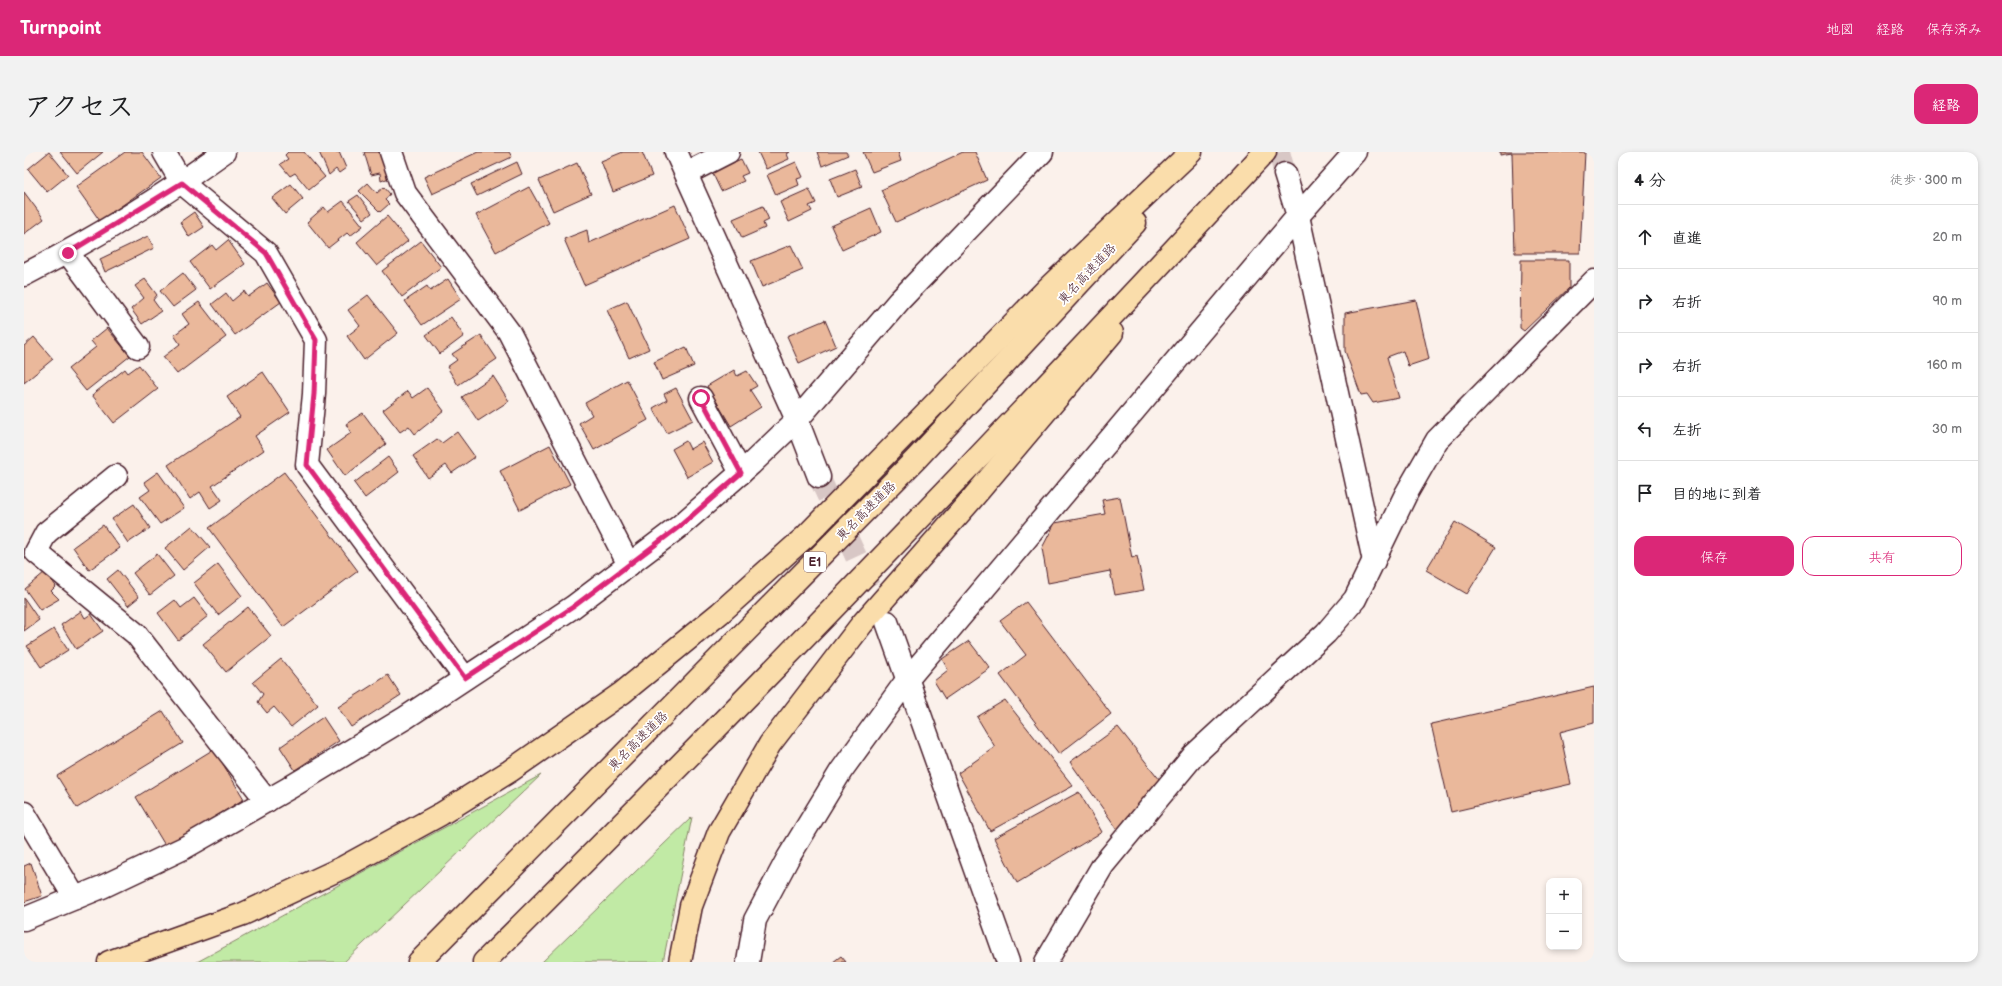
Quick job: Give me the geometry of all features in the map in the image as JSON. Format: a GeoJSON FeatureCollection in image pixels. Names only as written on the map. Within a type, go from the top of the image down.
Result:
{"type":"FeatureCollection","features":[{"type":"Feature","properties":{"kind":"highway"},"geometry":{"type":"LineString","coordinates":[[109,962],[243,914],[344,867],[441,814],[510,772],[622,693],[720,613],[806,536],[1048,288],[1191,152]]}},
{"type":"Feature","properties":{"kind":"highway","name":"東名高速道路"},"geometry":{"type":"LineString","coordinates":[[419,962],[916,459],[1201,152]]}},
{"type":"Feature","properties":{"kind":"highway"},"geometry":{"type":"LineString","coordinates":[[484,962],[569,878],[893,545],[1265,152]]}},
{"type":"Feature","properties":{"kind":"highway"},"geometry":{"type":"LineString","coordinates":[[680,962],[691,906],[718,832],[770,744],[862,624],[1078,376],[1209,212]]}},
{"type":"Feature","properties":{"kind":"street"},"geometry":{"type":"LineString","coordinates":[[164,152],[182,183],[266,253],[316,340],[314,394],[307,465],[465,678]]}},
{"type":"Feature","properties":{"kind":"street"},"geometry":{"type":"LineString","coordinates":[[24,275],[68,253],[182,183],[224,152]]}},
{"type":"Feature","properties":{"kind":"street"},"geometry":{"type":"LineString","coordinates":[[391,152],[406,193],[509,332],[629,565]]}},
{"type":"Feature","properties":{"kind":"street"},"geometry":{"type":"LineString","coordinates":[[676,152],[687,173],[797,420],[819,477]]}},
{"type":"Feature","properties":{"kind":"street"},"geometry":{"type":"LineString","coordinates":[[687,173],[728,152]]}},
{"type":"Feature","properties":{"kind":"street"},"geometry":{"type":"LineString","coordinates":[[24,919],[75,898],[184,848],[267,801],[405,718],[573,607],[629,565],[680,526],[741,473],[797,420],[899,301],[1042,152]]}},
{"type":"Feature","properties":{"kind":"street"},"geometry":{"type":"LineString","coordinates":[[748,962],[755,920],[788,858],[841,772],[907,680],[1298,216],[1355,152]]}},
{"type":"Feature","properties":{"kind":"street"},"geometry":{"type":"LineString","coordinates":[[1285,174],[1298,216],[1374,560]]}},
{"type":"Feature","properties":{"kind":"street"},"geometry":{"type":"LineString","coordinates":[[68,253],[138,347]]}},
{"type":"Feature","properties":{"kind":"street"},"geometry":{"type":"LineString","coordinates":[[1046,962],[1103,865],[1194,756],[1331,627],[1355,598],[1406,494],[1437,440],[1594,281]]}},
{"type":"Feature","properties":{"kind":"street"},"geometry":{"type":"LineString","coordinates":[[701,398],[741,473]]}},
{"type":"Feature","properties":{"kind":"street"},"geometry":{"type":"LineString","coordinates":[[116,476],[46,533],[30,549],[136,634],[267,801]]}},
{"type":"Feature","properties":{"kind":"street"},"geometry":{"type":"LineString","coordinates":[[887,622],[1008,962]]}},
{"type":"Feature","properties":{"kind":"street"},"geometry":{"type":"LineString","coordinates":[[24,813],[75,898]]}},
{"type":"Feature","properties":{"kind":"green space"},"geometry":{"type":"Polygon","coordinates":[[[541,775],[344,962],[197,962],[541,775]]]}},
{"type":"Feature","properties":{"kind":"green space"},"geometry":{"type":"Polygon","coordinates":[[[692,817],[663,962],[542,962],[692,817]]]}},
{"type":"Feature","properties":{"kind":"building"},"geometry":{"type":"Polygon","coordinates":[[[49,152],[68,175],[47,192],[28,169],[49,152]]]}},
{"type":"Feature","properties":{"kind":"building"},"geometry":{"type":"Polygon","coordinates":[[[60,152],[103,152],[77,173],[60,152]]]}},
{"type":"Feature","properties":{"kind":"building"},"geometry":{"type":"Polygon","coordinates":[[[125,152],[142,152],[161,178],[100,221],[76,187],[125,152]]]}},
{"type":"Feature","properties":{"kind":"building"},"geometry":{"type":"Polygon","coordinates":[[[288,152],[304,152],[325,177],[309,190],[295,173],[290,176],[280,164],[288,159],[285,155],[288,152]]]}},
{"type":"Feature","properties":{"kind":"building"},"geometry":{"type":"Polygon","coordinates":[[[319,152],[339,152],[346,168],[339,173],[336,169],[329,175],[319,152]]]}},
{"type":"Feature","properties":{"kind":"building"},"geometry":{"type":"Polygon","coordinates":[[[364,152],[382,152],[389,178],[381,181],[380,173],[371,175],[364,152]]]}},
{"type":"Feature","properties":{"kind":"building"},"geometry":{"type":"Polygon","coordinates":[[[478,152],[509,152],[512,157],[432,194],[424,177],[478,152]]]}},
{"type":"Feature","properties":{"kind":"building"},"geometry":{"type":"Polygon","coordinates":[[[623,152],[642,152],[652,176],[613,192],[601,161],[623,152]]]}},
{"type":"Feature","properties":{"kind":"building"},"geometry":{"type":"Polygon","coordinates":[[[758,152],[790,152],[787,154],[789,159],[766,169],[758,152]]]}},
{"type":"Feature","properties":{"kind":"building"},"geometry":{"type":"Polygon","coordinates":[[[817,152],[846,152],[848,155],[822,166],[817,152]]]}},
{"type":"Feature","properties":{"kind":"building"},"geometry":{"type":"Polygon","coordinates":[[[863,152],[898,152],[901,161],[872,172],[863,152]]]}},
{"type":"Feature","properties":{"kind":"building"},"geometry":{"type":"Polygon","coordinates":[[[963,152],[975,152],[987,180],[896,222],[881,190],[963,152]]]}},
{"type":"Feature","properties":{"kind":"building"},"geometry":{"type":"Polygon","coordinates":[[[1500,152],[1585,152],[1580,253],[1515,253],[1512,153],[1500,155],[1500,152]]]}},
{"type":"Feature","properties":{"kind":"building"},"geometry":{"type":"Polygon","coordinates":[[[741,159],[748,173],[741,176],[744,181],[721,191],[712,172],[741,159]]]}},
{"type":"Feature","properties":{"kind":"building"},"geometry":{"type":"Polygon","coordinates":[[[517,162],[522,174],[477,196],[471,184],[517,162]]]}},
{"type":"Feature","properties":{"kind":"building"},"geometry":{"type":"Polygon","coordinates":[[[796,162],[803,177],[797,179],[799,185],[776,195],[767,175],[796,162]]]}},
{"type":"Feature","properties":{"kind":"building"},"geometry":{"type":"Polygon","coordinates":[[[577,163],[591,194],[553,211],[539,180],[577,163]]]}},
{"type":"Feature","properties":{"kind":"building"},"geometry":{"type":"Polygon","coordinates":[[[855,169],[862,187],[837,197],[830,179],[855,169]]]}},
{"type":"Feature","properties":{"kind":"building"},"geometry":{"type":"Polygon","coordinates":[[[368,183],[377,193],[384,187],[390,194],[385,200],[389,204],[380,212],[359,191],[368,183]]]}},
{"type":"Feature","properties":{"kind":"building"},"geometry":{"type":"Polygon","coordinates":[[[291,184],[303,199],[285,214],[272,198],[291,184]]]}},
{"type":"Feature","properties":{"kind":"building"},"geometry":{"type":"Polygon","coordinates":[[[529,187],[549,223],[496,252],[476,215],[529,187]]]}},
{"type":"Feature","properties":{"kind":"building"},"geometry":{"type":"Polygon","coordinates":[[[809,189],[816,203],[809,206],[812,211],[789,222],[780,202],[809,189]]]}},
{"type":"Feature","properties":{"kind":"building"},"geometry":{"type":"Polygon","coordinates":[[[24,192],[44,219],[24,234],[24,192]]]}},
{"type":"Feature","properties":{"kind":"building"},"geometry":{"type":"Polygon","coordinates":[[[358,195],[372,213],[364,219],[349,201],[358,195]]]}},
{"type":"Feature","properties":{"kind":"building"},"geometry":{"type":"Polygon","coordinates":[[[343,201],[363,226],[350,236],[347,233],[328,248],[307,222],[324,207],[328,212],[343,201]]]}},
{"type":"Feature","properties":{"kind":"building"},"geometry":{"type":"Polygon","coordinates":[[[675,205],[690,239],[584,285],[564,239],[587,230],[589,243],[675,205]]]}},
{"type":"Feature","properties":{"kind":"building"},"geometry":{"type":"Polygon","coordinates":[[[763,206],[769,220],[763,223],[765,228],[742,238],[733,219],[763,206]]]}},
{"type":"Feature","properties":{"kind":"building"},"geometry":{"type":"Polygon","coordinates":[[[871,208],[881,232],[842,250],[831,226],[871,208]]]}},
{"type":"Feature","properties":{"kind":"building"},"geometry":{"type":"Polygon","coordinates":[[[194,212],[204,227],[189,237],[180,222],[194,212]]]}},
{"type":"Feature","properties":{"kind":"building"},"geometry":{"type":"Polygon","coordinates":[[[387,216],[408,241],[377,266],[357,242],[387,216]]]}},
{"type":"Feature","properties":{"kind":"building"},"geometry":{"type":"Polygon","coordinates":[[[148,236],[154,248],[105,272],[100,259],[148,236]]]}},
{"type":"Feature","properties":{"kind":"building"},"geometry":{"type":"Polygon","coordinates":[[[228,240],[245,264],[210,289],[190,262],[212,245],[216,250],[228,240]]]}},
{"type":"Feature","properties":{"kind":"building"},"geometry":{"type":"Polygon","coordinates":[[[421,241],[441,267],[402,297],[382,271],[421,241]]]}},
{"type":"Feature","properties":{"kind":"building"},"geometry":{"type":"Polygon","coordinates":[[[791,245],[803,270],[762,287],[751,261],[791,245]]]}},
{"type":"Feature","properties":{"kind":"building"},"geometry":{"type":"Polygon","coordinates":[[[1521,260],[1569,260],[1569,288],[1524,331],[1520,328],[1521,260]]]}},
{"type":"Feature","properties":{"kind":"building"},"geometry":{"type":"Polygon","coordinates":[[[183,273],[196,290],[173,307],[160,291],[183,273]]]}},
{"type":"Feature","properties":{"kind":"building"},"geometry":{"type":"Polygon","coordinates":[[[145,279],[157,295],[153,300],[161,311],[142,324],[131,309],[144,298],[135,286],[145,279]]]}},
{"type":"Feature","properties":{"kind":"building"},"geometry":{"type":"Polygon","coordinates":[[[448,279],[461,299],[422,325],[405,301],[427,286],[430,291],[448,279]]]}},
{"type":"Feature","properties":{"kind":"building"},"geometry":{"type":"Polygon","coordinates":[[[267,283],[281,302],[235,335],[212,304],[226,293],[232,301],[244,291],[248,297],[267,283]]]}},
{"type":"Feature","properties":{"kind":"building"},"geometry":{"type":"Polygon","coordinates":[[[368,295],[398,333],[364,360],[347,336],[360,326],[348,310],[368,295]]]}},
{"type":"Feature","properties":{"kind":"building"},"geometry":{"type":"Polygon","coordinates":[[[1416,300],[1429,359],[1408,366],[1403,351],[1387,357],[1399,398],[1373,403],[1367,394],[1361,395],[1345,351],[1345,313],[1416,300]]]}},
{"type":"Feature","properties":{"kind":"building"},"geometry":{"type":"Polygon","coordinates":[[[627,301],[649,349],[629,358],[607,310],[627,301]]]}},
{"type":"Feature","properties":{"kind":"building"},"geometry":{"type":"Polygon","coordinates":[[[199,302],[226,337],[177,374],[163,357],[180,344],[174,335],[189,324],[182,314],[199,302]]]}},
{"type":"Feature","properties":{"kind":"building"},"geometry":{"type":"Polygon","coordinates":[[[451,317],[464,336],[440,354],[426,335],[451,317]]]}},
{"type":"Feature","properties":{"kind":"building"},"geometry":{"type":"Polygon","coordinates":[[[825,320],[836,346],[799,363],[787,336],[825,320]]]}},
{"type":"Feature","properties":{"kind":"building"},"geometry":{"type":"Polygon","coordinates":[[[107,328],[130,356],[86,391],[68,369],[96,347],[91,341],[107,328]]]}},
{"type":"Feature","properties":{"kind":"building"},"geometry":{"type":"Polygon","coordinates":[[[481,335],[497,359],[458,385],[447,367],[457,360],[452,354],[481,335]]]}},
{"type":"Feature","properties":{"kind":"building"},"geometry":{"type":"Polygon","coordinates":[[[34,337],[53,359],[24,383],[24,346],[34,337]]]}},
{"type":"Feature","properties":{"kind":"building"},"geometry":{"type":"Polygon","coordinates":[[[686,347],[694,366],[662,380],[654,362],[686,347]]]}},
{"type":"Feature","properties":{"kind":"building"},"geometry":{"type":"Polygon","coordinates":[[[139,365],[158,389],[114,423],[92,395],[125,369],[128,373],[139,365]]]}},
{"type":"Feature","properties":{"kind":"building"},"geometry":{"type":"Polygon","coordinates":[[[734,370],[737,376],[747,371],[757,386],[750,390],[761,407],[731,426],[707,386],[734,370]]]}},
{"type":"Feature","properties":{"kind":"building"},"geometry":{"type":"Polygon","coordinates":[[[263,372],[290,412],[255,436],[264,450],[212,486],[222,500],[210,508],[200,492],[190,499],[168,465],[240,417],[227,397],[263,372]]]}},
{"type":"Feature","properties":{"kind":"building"},"geometry":{"type":"Polygon","coordinates":[[[493,376],[509,401],[478,421],[462,397],[493,376]]]}},
{"type":"Feature","properties":{"kind":"building"},"geometry":{"type":"Polygon","coordinates":[[[627,380],[648,420],[594,450],[579,423],[592,415],[585,403],[627,380]]]}},
{"type":"Feature","properties":{"kind":"building"},"geometry":{"type":"Polygon","coordinates":[[[427,388],[444,411],[415,434],[409,426],[400,432],[383,410],[408,391],[413,398],[427,388]]]}},
{"type":"Feature","properties":{"kind":"building"},"geometry":{"type":"Polygon","coordinates":[[[676,388],[693,420],[667,433],[653,408],[667,400],[664,394],[676,388]]]}},
{"type":"Feature","properties":{"kind":"building"},"geometry":{"type":"Polygon","coordinates":[[[363,413],[386,444],[345,476],[327,450],[351,433],[346,424],[363,413]]]}},
{"type":"Feature","properties":{"kind":"building"},"geometry":{"type":"Polygon","coordinates":[[[457,432],[475,457],[452,473],[446,465],[428,478],[413,456],[437,439],[442,443],[457,432]]]}},
{"type":"Feature","properties":{"kind":"building"},"geometry":{"type":"Polygon","coordinates":[[[686,441],[690,449],[702,442],[713,462],[687,477],[672,449],[686,441]]]}},
{"type":"Feature","properties":{"kind":"building"},"geometry":{"type":"Polygon","coordinates":[[[550,445],[570,484],[520,510],[500,471],[550,445]]]}},
{"type":"Feature","properties":{"kind":"building"},"geometry":{"type":"Polygon","coordinates":[[[388,457],[399,472],[365,498],[354,483],[388,457]]]}},
{"type":"Feature","properties":{"kind":"building"},"geometry":{"type":"Polygon","coordinates":[[[158,472],[184,508],[160,524],[140,497],[150,490],[144,482],[158,472]]]}},
{"type":"Feature","properties":{"kind":"building"},"geometry":{"type":"Polygon","coordinates":[[[284,472],[358,571],[283,627],[209,528],[284,472]]]}},
{"type":"Feature","properties":{"kind":"building"},"geometry":{"type":"Polygon","coordinates":[[[1120,497],[1132,558],[1137,556],[1144,590],[1115,595],[1110,571],[1048,583],[1042,548],[1055,523],[1105,514],[1102,500],[1120,497]]]}},
{"type":"Feature","properties":{"kind":"building"},"geometry":{"type":"Polygon","coordinates":[[[134,504],[150,528],[128,543],[112,519],[134,504]]]}},
{"type":"Feature","properties":{"kind":"building"},"geometry":{"type":"Polygon","coordinates":[[[1455,522],[1496,547],[1467,594],[1426,570],[1455,522]]]}},
{"type":"Feature","properties":{"kind":"building"},"geometry":{"type":"Polygon","coordinates":[[[103,525],[120,548],[89,570],[73,547],[103,525]]]}},
{"type":"Feature","properties":{"kind":"building"},"geometry":{"type":"Polygon","coordinates":[[[192,526],[210,547],[183,570],[165,548],[192,526]]]}},
{"type":"Feature","properties":{"kind":"building"},"geometry":{"type":"Polygon","coordinates":[[[157,554],[174,576],[150,595],[133,573],[157,554]]]}},
{"type":"Feature","properties":{"kind":"building"},"geometry":{"type":"Polygon","coordinates":[[[218,564],[242,596],[218,615],[194,583],[218,564]]]}},
{"type":"Feature","properties":{"kind":"building"},"geometry":{"type":"Polygon","coordinates":[[[118,570],[139,597],[128,606],[107,579],[118,570]]]}},
{"type":"Feature","properties":{"kind":"building"},"geometry":{"type":"Polygon","coordinates":[[[45,572],[56,586],[51,591],[59,599],[40,610],[25,589],[45,572]]]}},
{"type":"Feature","properties":{"kind":"building"},"geometry":{"type":"Polygon","coordinates":[[[24,598],[39,620],[24,631],[24,598]]]}},
{"type":"Feature","properties":{"kind":"building"},"geometry":{"type":"Polygon","coordinates":[[[194,598],[208,616],[178,640],[158,613],[175,600],[181,608],[194,598]]]}},
{"type":"Feature","properties":{"kind":"building"},"geometry":{"type":"Polygon","coordinates":[[[1026,602],[1111,714],[1059,754],[1000,675],[1026,655],[1000,621],[1026,602]]]}},
{"type":"Feature","properties":{"kind":"building"},"geometry":{"type":"Polygon","coordinates":[[[248,607],[271,636],[226,672],[203,644],[248,607]]]}},
{"type":"Feature","properties":{"kind":"building"},"geometry":{"type":"Polygon","coordinates":[[[81,611],[85,618],[91,614],[103,631],[76,649],[61,625],[81,611]]]}},
{"type":"Feature","properties":{"kind":"building"},"geometry":{"type":"Polygon","coordinates":[[[54,629],[68,650],[41,667],[27,646],[54,629]]]}},
{"type":"Feature","properties":{"kind":"building"},"geometry":{"type":"Polygon","coordinates":[[[969,641],[990,668],[945,699],[934,681],[948,670],[942,659],[969,641]]]}},
{"type":"Feature","properties":{"kind":"building"},"geometry":{"type":"Polygon","coordinates":[[[281,659],[318,705],[291,727],[274,707],[267,713],[258,702],[263,694],[253,682],[281,659]]]}},
{"type":"Feature","properties":{"kind":"building"},"geometry":{"type":"Polygon","coordinates":[[[388,675],[401,695],[351,727],[338,707],[388,675]]]}},
{"type":"Feature","properties":{"kind":"building"},"geometry":{"type":"Polygon","coordinates":[[[1594,687],[1594,723],[1560,732],[1571,784],[1451,812],[1431,724],[1594,687]]]}},
{"type":"Feature","properties":{"kind":"building"},"geometry":{"type":"Polygon","coordinates":[[[1005,700],[1073,786],[990,831],[958,773],[995,747],[977,717],[1005,700]]]}},
{"type":"Feature","properties":{"kind":"building"},"geometry":{"type":"Polygon","coordinates":[[[163,711],[183,743],[77,808],[57,776],[163,711]]]}},
{"type":"Feature","properties":{"kind":"building"},"geometry":{"type":"Polygon","coordinates":[[[323,717],[339,741],[295,770],[280,747],[323,717]]]}},
{"type":"Feature","properties":{"kind":"building"},"geometry":{"type":"Polygon","coordinates":[[[1118,727],[1164,785],[1120,833],[1070,762],[1118,727]]]}},
{"type":"Feature","properties":{"kind":"building"},"geometry":{"type":"Polygon","coordinates":[[[214,749],[244,799],[166,847],[136,797],[214,749]]]}},
{"type":"Feature","properties":{"kind":"building"},"geometry":{"type":"Polygon","coordinates":[[[1079,792],[1102,832],[1017,883],[994,838],[1079,792]]]}},
{"type":"Feature","properties":{"kind":"building"},"geometry":{"type":"Polygon","coordinates":[[[31,863],[42,896],[24,902],[24,866],[31,863]]]}},
{"type":"Feature","properties":{"kind":"building"},"geometry":{"type":"Polygon","coordinates":[[[841,956],[846,962],[833,962],[841,956]]]}},
{"type":"Feature","properties":{"kind":"tunnel"},"geometry":{"type":"LineString","coordinates":[[1279,152],[1285,174]]}},
{"type":"Feature","properties":{"kind":"tunnel"},"geometry":{"type":"LineString","coordinates":[[819,477],[886,621]]}},
{"type":"Feature","properties":{"kind":"route"},"geometry":{"type":"LineString","coordinates":[[68,253],[182,183],[266,253],[316,340],[314,394],[307,465],[465,678],[573,607],[680,526],[741,473],[701,398]]}}]}
